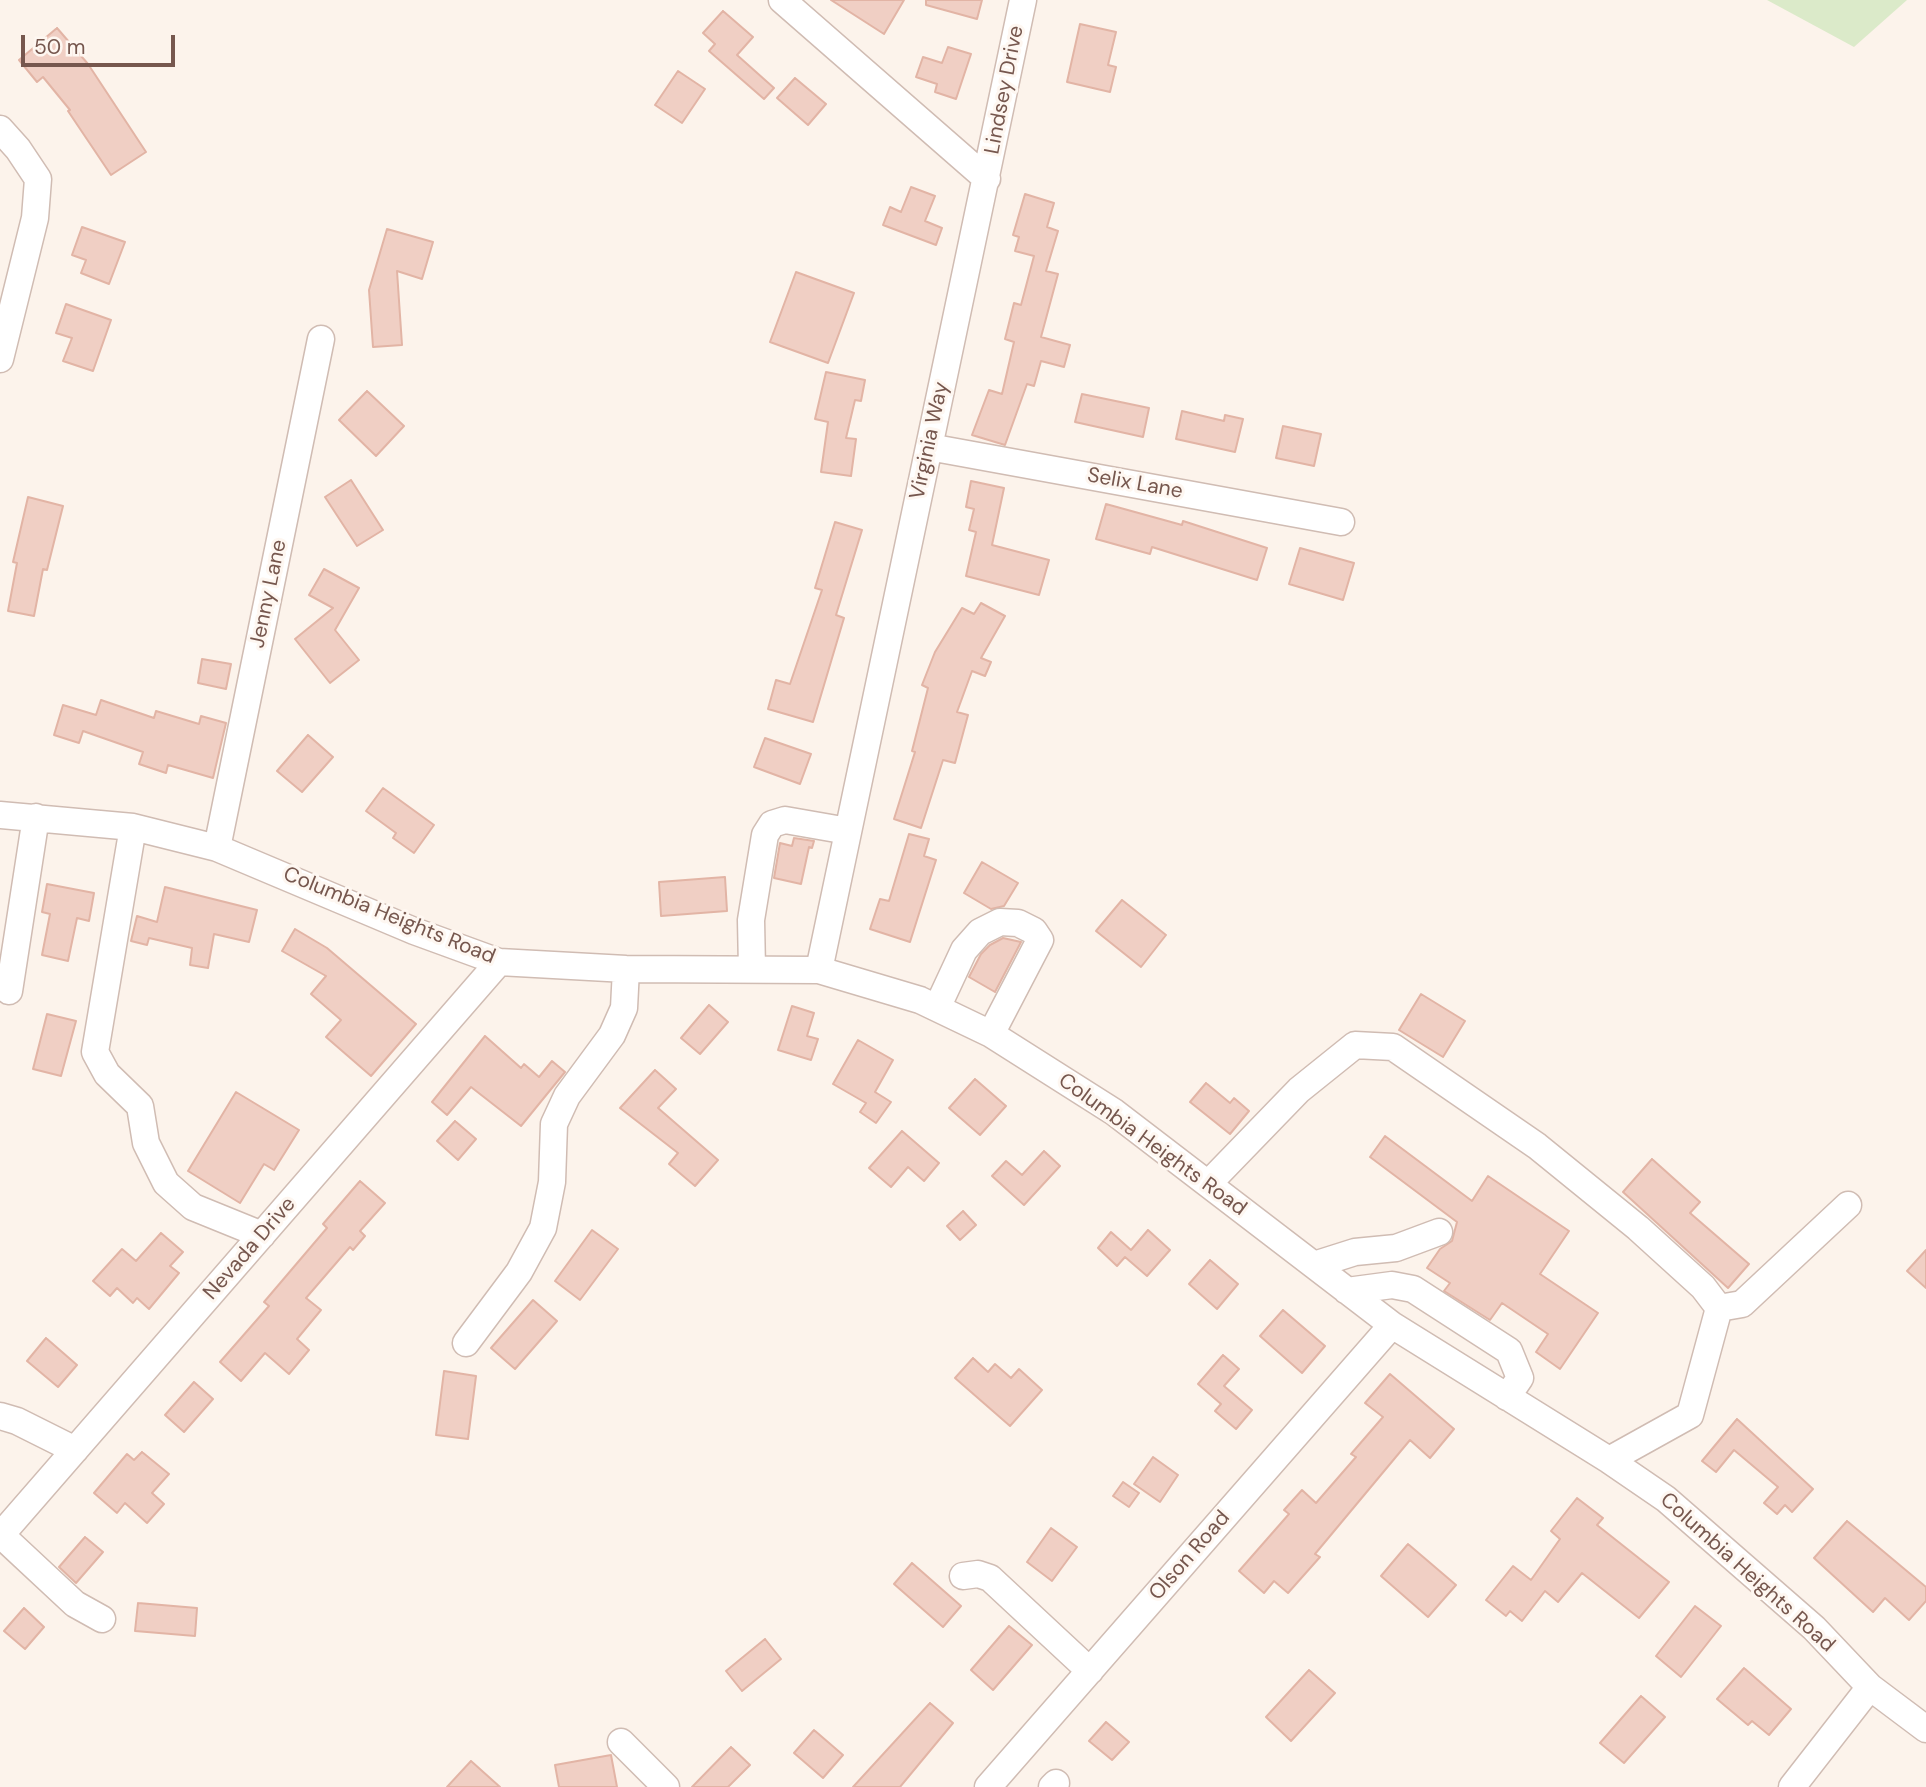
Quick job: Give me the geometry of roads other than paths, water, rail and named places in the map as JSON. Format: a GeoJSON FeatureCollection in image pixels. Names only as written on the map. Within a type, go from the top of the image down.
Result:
{"type":"FeatureCollection","features":[{"type":"Feature","properties":{"kind":"street"},"geometry":{"type":"LineString","coordinates":[[782,0],[987,179]]}},
{"type":"Feature","properties":{"kind":"street","name":"Lindsey Drive"},"geometry":{"type":"LineString","coordinates":[[987,179],[1023,0]]}},
{"type":"Feature","properties":{"kind":"street"},"geometry":{"type":"LineString","coordinates":[[0,129],[18,149],[38,179],[35,218],[0,359]]}},
{"type":"Feature","properties":{"kind":"street","name":"Virginia Way"},"geometry":{"type":"LineString","coordinates":[[819,970],[987,179]]}},
{"type":"Feature","properties":{"kind":"street","name":"Jenny Lane"},"geometry":{"type":"LineString","coordinates":[[217,848],[321,340]]}},
{"type":"Feature","properties":{"kind":"street","name":"Selix Lane"},"geometry":{"type":"LineString","coordinates":[[929,447],[1341,522]]}},
{"type":"Feature","properties":{"kind":"street","name":"Columbia Heights Road"},"geometry":{"type":"LineString","coordinates":[[0,815],[133,827],[217,848],[414,931],[499,962],[626,969],[819,970],[920,1000],[937,1008],[991,1034],[1114,1112],[1392,1325],[1609,1460],[1680,1509],[1814,1628],[1870,1687],[1926,1729]]}},
{"type":"Feature","properties":{"kind":"street"},"geometry":{"type":"LineString","coordinates":[[9,991],[36,817]]}},
{"type":"Feature","properties":{"kind":"street"},"geometry":{"type":"LineString","coordinates":[[752,969],[751,920],[765,835],[772,824],[785,820],[848,831]]}},
{"type":"Feature","properties":{"kind":"street"},"geometry":{"type":"LineString","coordinates":[[133,827],[96,1052],[107,1074],[140,1106],[146,1143],[166,1183],[193,1207],[262,1235]]}},
{"type":"Feature","properties":{"kind":"street"},"geometry":{"type":"LineString","coordinates":[[937,1008],[964,950],[980,932],[1000,922],[1018,923],[1034,931],[1040,940],[991,1034]]}},
{"type":"Feature","properties":{"kind":"street","name":"Nevada Drive"},"geometry":{"type":"LineString","coordinates":[[1,1536],[499,962]]}},
{"type":"Feature","properties":{"kind":"street"},"geometry":{"type":"LineString","coordinates":[[466,1343],[519,1272],[543,1227],[552,1182],[554,1124],[567,1096],[612,1035],[624,1008],[626,969]]}},
{"type":"Feature","properties":{"kind":"street"},"geometry":{"type":"LineString","coordinates":[[1208,1184],[1299,1090],[1355,1045],[1393,1047],[1537,1146],[1638,1228],[1703,1287],[1719,1308]]}},
{"type":"Feature","properties":{"kind":"street"},"geometry":{"type":"LineString","coordinates":[[1719,1308],[1742,1304],[1848,1205]]}},
{"type":"Feature","properties":{"kind":"street"},"geometry":{"type":"LineString","coordinates":[[1314,1265],[1355,1252],[1396,1248],[1439,1232]]}},
{"type":"Feature","properties":{"kind":"street"},"geometry":{"type":"LineString","coordinates":[[1347,1291],[1392,1285],[1413,1289],[1509,1351],[1520,1378],[1507,1397]]}},
{"type":"Feature","properties":{"kind":"street"},"geometry":{"type":"LineString","coordinates":[[1609,1460],[1690,1415],[1719,1308]]}},
{"type":"Feature","properties":{"kind":"street","name":"Olson Road"},"geometry":{"type":"LineString","coordinates":[[988,1787],[1392,1325]]}},
{"type":"Feature","properties":{"kind":"street"},"geometry":{"type":"LineString","coordinates":[[0,1416],[75,1450]]}},
{"type":"Feature","properties":{"kind":"street"},"geometry":{"type":"LineString","coordinates":[[1,1536],[75,1604],[102,1619]]}},
{"type":"Feature","properties":{"kind":"street"},"geometry":{"type":"LineString","coordinates":[[964,1576],[978,1574],[990,1578],[1090,1671]]}},
{"type":"Feature","properties":{"kind":"street"},"geometry":{"type":"LineString","coordinates":[[1792,1787],[1870,1687]]}},
{"type":"Feature","properties":{"kind":"street"},"geometry":{"type":"LineString","coordinates":[[621,1742],[666,1787]]}}]}
